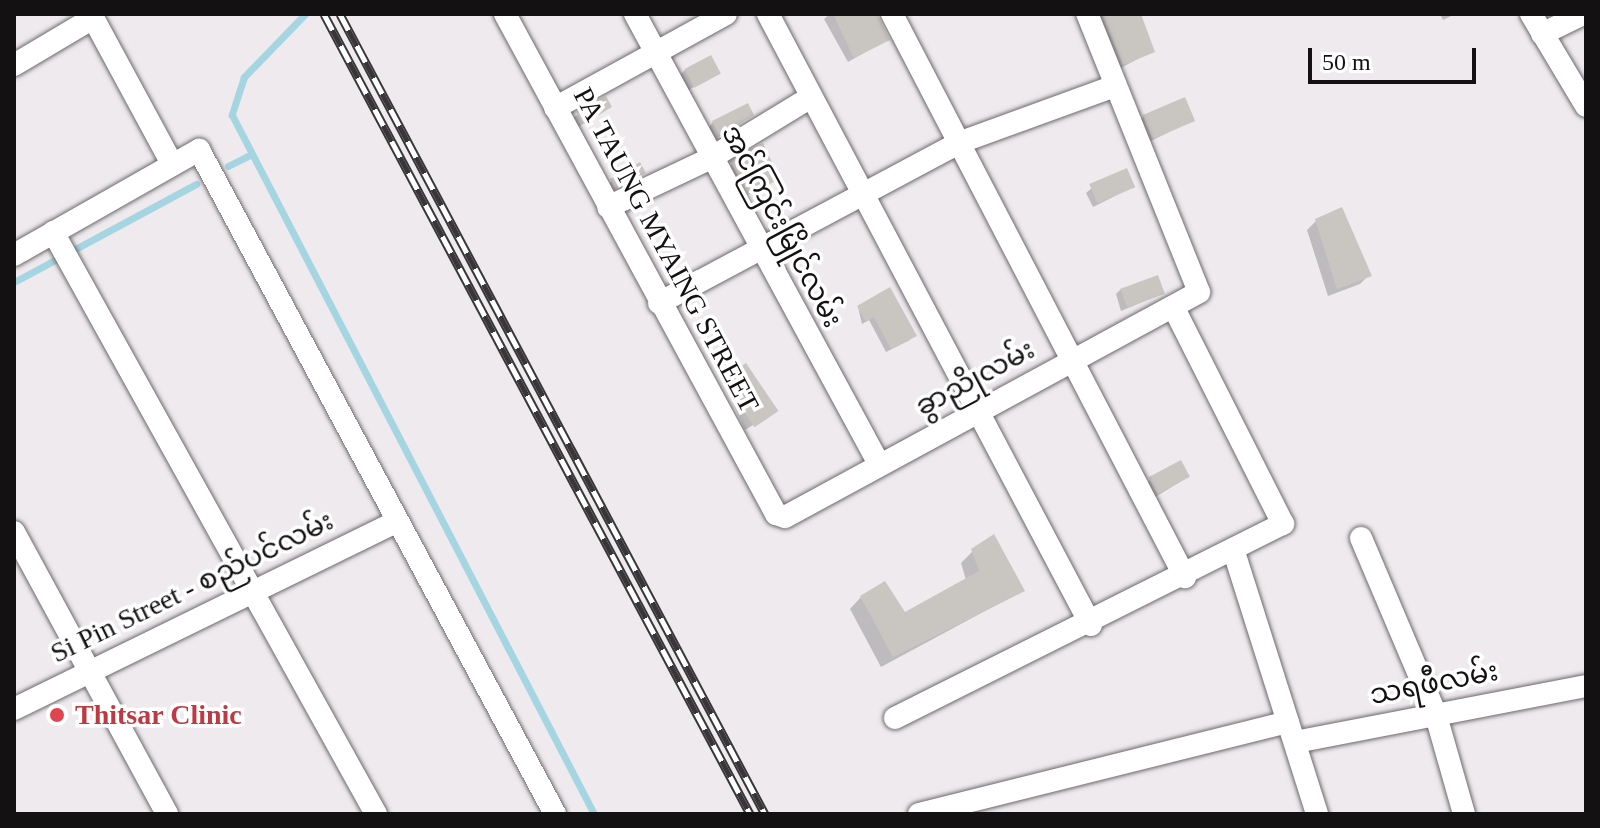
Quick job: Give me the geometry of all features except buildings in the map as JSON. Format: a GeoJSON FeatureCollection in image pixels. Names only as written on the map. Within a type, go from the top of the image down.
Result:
{"type":"FeatureCollection","features":[{"type":"Feature","properties":{"kind":"street","name":"PA TAUNG MYAING STREET"},"geometry":{"type":"LineString","coordinates":[[505,14],[776,514]]}},
{"type":"Feature","properties":{"kind":"street","name":"အင်ကြင်းမြိုင်လမ်း"},"geometry":{"type":"LineString","coordinates":[[635,14],[759,250],[879,464]]}},
{"type":"Feature","properties":{"kind":"street"},"geometry":{"type":"LineString","coordinates":[[555,108],[726,14]]}},
{"type":"Feature","properties":{"kind":"street"},"geometry":{"type":"LineString","coordinates":[[768,14],[862,195],[980,409],[1091,625]]}},
{"type":"Feature","properties":{"kind":"street"},"geometry":{"type":"LineString","coordinates":[[892,14],[1185,577]]}},
{"type":"Feature","properties":{"kind":"street"},"geometry":{"type":"LineString","coordinates":[[659,303],[961,142],[1115,86],[1087,14]]}},
{"type":"Feature","properties":{"kind":"street"},"geometry":{"type":"LineString","coordinates":[[1531,14],[1586,106]]}},
{"type":"Feature","properties":{"kind":"street"},"geometry":{"type":"LineString","coordinates":[[1542,34],[1583,14]]}},
{"type":"Feature","properties":{"kind":"street"},"geometry":{"type":"LineString","coordinates":[[14,65],[92,16],[172,164]]}},
{"type":"Feature","properties":{"kind":"street","name":"ခွာညိုလမ်း"},"geometry":{"type":"LineString","coordinates":[[776,514],[795,514],[980,409],[1174,308],[1199,287],[1115,86]]}},
{"type":"Feature","properties":{"kind":"street"},"geometry":{"type":"LineString","coordinates":[[608,207],[711,158],[811,97]]}},
{"type":"Feature","properties":{"kind":"street"},"geometry":{"type":"LineString","coordinates":[[14,255],[199,150],[555,814]]}},
{"type":"Feature","properties":{"kind":"street"},"geometry":{"type":"LineString","coordinates":[[53,232],[376,814]]}},
{"type":"Feature","properties":{"kind":"street"},"geometry":{"type":"LineString","coordinates":[[895,718],[1091,625],[1279,529],[1281,515],[1174,308]]}},
{"type":"Feature","properties":{"kind":"street","name":"Si Pin Street - စည်ပင်လမ်း"},"geometry":{"type":"LineString","coordinates":[[14,709],[252,589],[397,521]]}},
{"type":"Feature","properties":{"kind":"street"},"geometry":{"type":"LineString","coordinates":[[14,532],[167,814]]}},
{"type":"Feature","properties":{"kind":"street"},"geometry":{"type":"LineString","coordinates":[[1361,538],[1435,712],[1464,814]]}},
{"type":"Feature","properties":{"kind":"street"},"geometry":{"type":"LineString","coordinates":[[1234,552],[1317,814]]}},
{"type":"Feature","properties":{"kind":"street","name":"သရဖီလမ်း"},"geometry":{"type":"LineString","coordinates":[[919,814],[1291,732],[1435,712],[1586,686]]}},
{"type":"Feature","properties":{"kind":"waterway"},"geometry":{"type":"LineString","coordinates":[[305,14],[244,77],[232,115],[594,814]]}},
{"type":"Feature","properties":{"kind":"waterway"},"geometry":{"type":"LineString","coordinates":[[228,166],[248,156]]}},
{"type":"Feature","properties":{"kind":"waterway"},"geometry":{"type":"LineString","coordinates":[[14,282],[196,184]]}},
{"type":"Feature","properties":{"kind":"railway"},"geometry":{"type":"LineString","coordinates":[[324,14],[750,814]]}},
{"type":"Feature","properties":{"kind":"railway"},"geometry":{"type":"LineString","coordinates":[[340,14],[765,814]]}},
{"type":"Feature","properties":{"kind":"place","name":"Thitsar Clinic"},"geometry":{"type":"Point","coordinates":[57,715]}}]}
